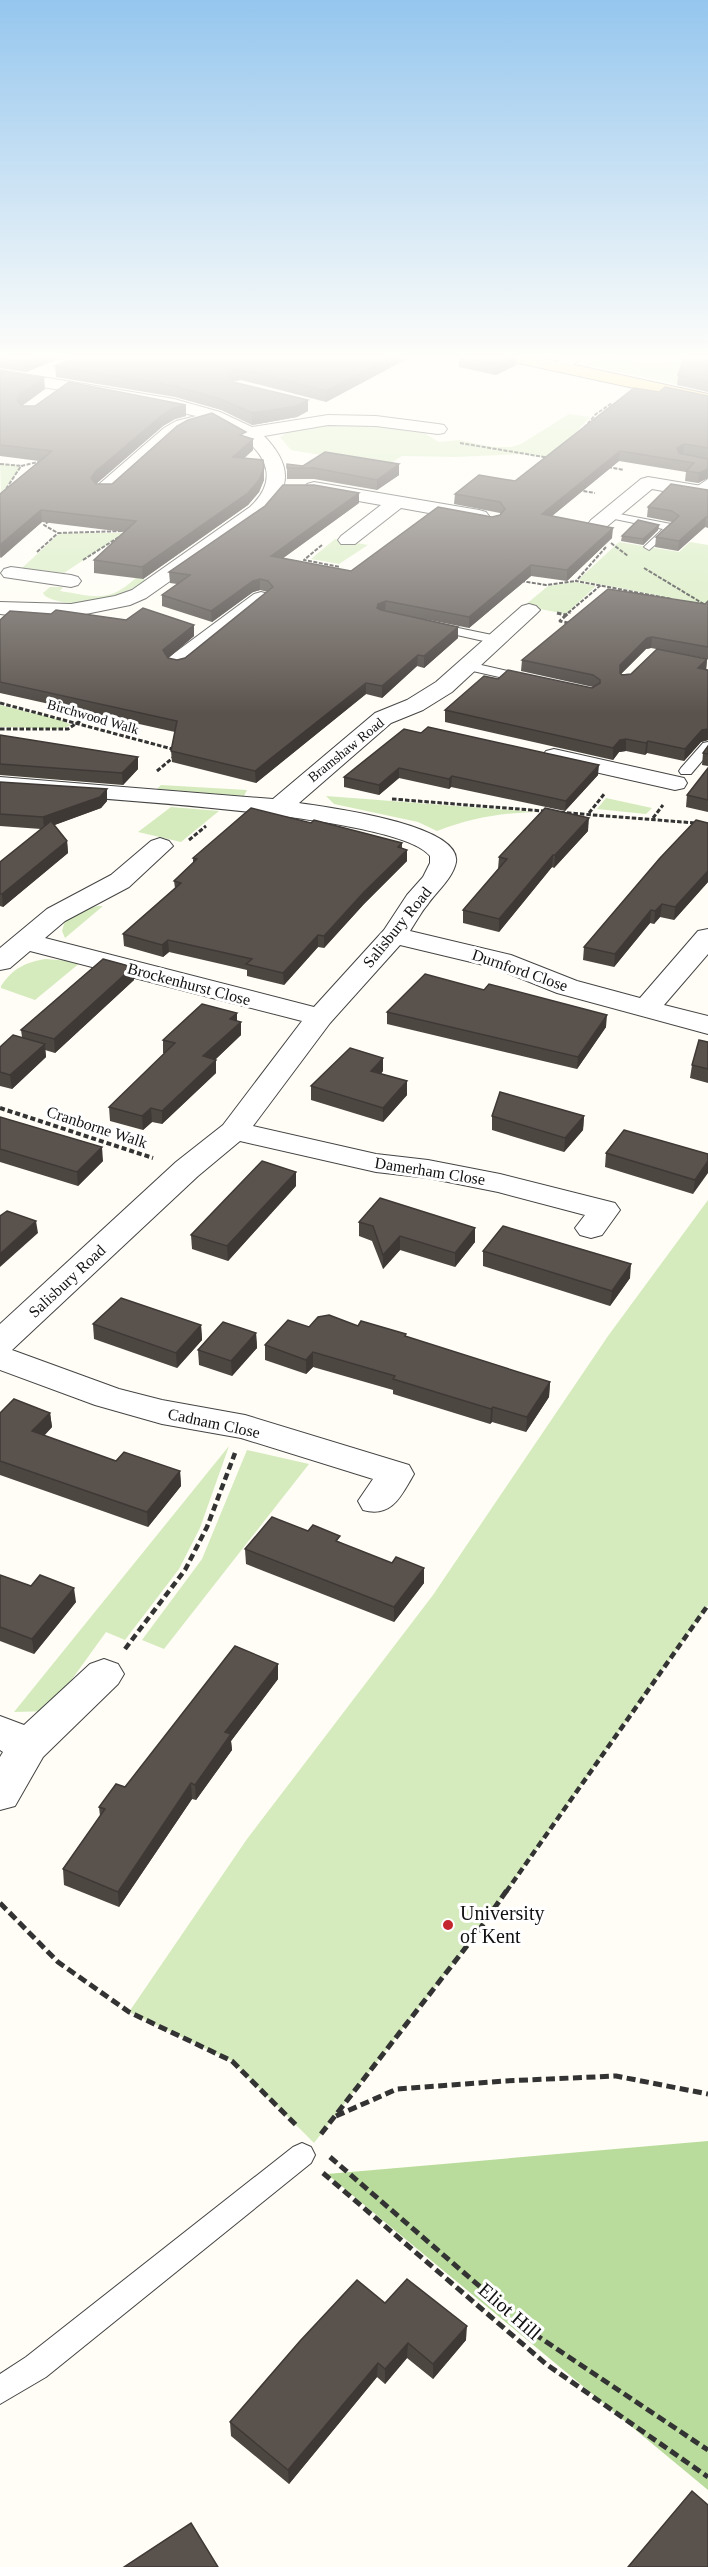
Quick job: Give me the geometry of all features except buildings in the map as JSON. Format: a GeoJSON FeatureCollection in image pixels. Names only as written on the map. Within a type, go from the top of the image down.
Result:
{"type":"FeatureCollection","features":[{"type":"Feature","properties":{"kind":"street"},"geometry":{"type":"LineString","coordinates":[[104,490],[122,474]]}},
{"type":"Feature","properties":{"kind":"street"},"geometry":{"type":"LineString","coordinates":[[2,608],[62,611],[120,602],[150,588],[266,503],[277,487],[276,474]]}},
{"type":"Feature","properties":{"kind":"street"},"geometry":{"type":"LineString","coordinates":[[604,520],[648,483],[704,489]]}},
{"type":"Feature","properties":{"kind":"street"},"geometry":{"type":"LineString","coordinates":[[277,487],[314,488],[492,519]]}},
{"type":"Feature","properties":{"kind":"street"},"geometry":{"type":"LineString","coordinates":[[348,540],[398,501]]}},
{"type":"Feature","properties":{"kind":"street"},"geometry":{"type":"LineString","coordinates":[[10,573],[71,581]]}},
{"type":"Feature","properties":{"kind":"street"},"geometry":{"type":"LineString","coordinates":[[2,608],[41,577]]}},
{"type":"Feature","properties":{"kind":"street"},"geometry":{"type":"LineString","coordinates":[[177,662],[261,598]]}},
{"type":"Feature","properties":{"kind":"street"},"geometry":{"type":"LineString","coordinates":[[120,602],[134,604],[147,612]]}},
{"type":"Feature","properties":{"kind":"street","name":"Bramshaw Road"},"geometry":{"type":"LineString","coordinates":[[279,807],[383,718],[425,699],[444,687],[530,610]]}},
{"type":"Feature","properties":{"kind":"street"},"geometry":{"type":"LineString","coordinates":[[188,626],[216,633]]}},
{"type":"Feature","properties":{"kind":"street"},"geometry":{"type":"LineString","coordinates":[[383,718],[417,726]]}},
{"type":"Feature","properties":{"kind":"street"},"geometry":{"type":"LineString","coordinates":[[532,751],[674,784]]}},
{"type":"Feature","properties":{"kind":"street","name":"Salisbury Road"},"geometry":{"type":"LineString","coordinates":[[0,784],[279,807],[390,827],[429,842],[438,848],[443,856],[440,872],[416,901],[394,935],[320,1017],[234,1131],[187,1168],[0,1343]]}},
{"type":"Feature","properties":{"kind":"street"},"geometry":{"type":"LineString","coordinates":[[0,962],[56,915],[120,881],[160,846]]}},
{"type":"Feature","properties":{"kind":"street","name":"Durnford Close"},"geometry":{"type":"LineString","coordinates":[[394,935],[501,961],[567,987],[708,1025]]}},
{"type":"Feature","properties":{"kind":"street"},"geometry":{"type":"LineString","coordinates":[[646,1008],[708,937]]}},
{"type":"Feature","properties":{"kind":"street","name":"Brockenhurst Close"},"geometry":{"type":"LineString","coordinates":[[24,941],[320,1017]]}},
{"type":"Feature","properties":{"kind":"street","name":"Damerham Close"},"geometry":{"type":"LineString","coordinates":[[234,1131],[376,1163],[428,1169],[500,1183],[604,1210],[591,1228]]}},
{"type":"Feature","properties":{"kind":"street","name":"Cadnam Close"},"geometry":{"type":"LineString","coordinates":[[0,1358],[107,1397],[162,1413],[245,1427],[396,1474],[376,1501]]}},
{"type":"Feature","properties":{"kind":"street"},"geometry":{"type":"LineString","coordinates":[[0,1794],[14,1739],[104,1674]]}},
{"type":"Feature","properties":{"kind":"lane"},"geometry":{"type":"LineString","coordinates":[[604,520],[671,527],[649,547]]}},
{"type":"Feature","properties":{"kind":"lane"},"geometry":{"type":"LineString","coordinates":[[418,624],[497,640]]}},
{"type":"Feature","properties":{"kind":"lane"},"geometry":{"type":"LineString","coordinates":[[468,666],[536,681]]}},
{"type":"Feature","properties":{"kind":"lane"},"geometry":{"type":"LineString","coordinates":[[674,784],[708,746]]}},
{"type":"Feature","properties":{"kind":"lane"},"geometry":{"type":"LineString","coordinates":[[0,2390],[36,2367],[308,2149]]}},
{"type":"Feature","properties":{"kind":"path"},"geometry":{"type":"LineString","coordinates":[[1,500],[16,474]]}},
{"type":"Feature","properties":{"kind":"path"},"geometry":{"type":"LineString","coordinates":[[648,474],[648,483]]}},
{"type":"Feature","properties":{"kind":"path"},"geometry":{"type":"LineString","coordinates":[[576,489],[629,499]]}},
{"type":"Feature","properties":{"kind":"path"},"geometry":{"type":"LineString","coordinates":[[52,518],[44,525],[58,533],[127,531],[83,560]]}},
{"type":"Feature","properties":{"kind":"path"},"geometry":{"type":"LineString","coordinates":[[610,542],[634,561]]}},
{"type":"Feature","properties":{"kind":"path"},"geometry":{"type":"LineString","coordinates":[[642,567],[708,606]]}},
{"type":"Feature","properties":{"kind":"path"},"geometry":{"type":"LineString","coordinates":[[511,579],[546,585],[576,581]]}},
{"type":"Feature","properties":{"kind":"path"},"geometry":{"type":"LineString","coordinates":[[566,615],[560,621],[582,626]]}},
{"type":"Feature","properties":{"kind":"path","name":"Birchwood Walk"},"geometry":{"type":"LineString","coordinates":[[0,703],[181,751],[150,776]]}},
{"type":"Feature","properties":{"kind":"path"},"geometry":{"type":"LineString","coordinates":[[0,729],[61,730],[76,725],[100,707]]}},
{"type":"Feature","properties":{"kind":"path"},"geometry":{"type":"LineString","coordinates":[[389,799],[708,824]]}},
{"type":"Feature","properties":{"kind":"path","name":"Cranborne Walk"},"geometry":{"type":"LineString","coordinates":[[0,1108],[187,1168]]}},
{"type":"Feature","properties":{"kind":"path"},"geometry":{"type":"LineString","coordinates":[[104,1674],[140,1633],[185,1570],[207,1527],[245,1427]]}},
{"type":"Feature","properties":{"kind":"path"},"geometry":{"type":"LineString","coordinates":[[0,1903],[58,1962],[129,2012],[232,2061],[308,2149],[477,1933],[708,1605]]}},
{"type":"Feature","properties":{"kind":"path"},"geometry":{"type":"LineString","coordinates":[[335,2116],[397,2089],[504,2081],[616,2076],[708,2094]]}},
{"type":"Feature","properties":{"kind":"path","name":"Eliot Hill"},"geometry":{"type":"LineString","coordinates":[[308,2149],[536,2335],[708,2450]]}},
{"type":"Feature","properties":{"kind":"path","name":"Eliot Hill"},"geometry":{"type":"LineString","coordinates":[[308,2149],[546,2364],[708,2477]]}},
{"type":"Feature","properties":{"kind":"green space"},"geometry":{"type":"Polygon","coordinates":[[[0,474],[17,474],[1,493],[0,474]]]}},
{"type":"Feature","properties":{"kind":"green space"},"geometry":{"type":"Polygon","coordinates":[[[60,533],[124,533],[64,573],[22,568],[60,533]]]}},
{"type":"Feature","properties":{"kind":"green space"},"geometry":{"type":"Polygon","coordinates":[[[335,539],[368,545],[339,564],[311,559],[335,539]]]}},
{"type":"Feature","properties":{"kind":"green space"},"geometry":{"type":"Polygon","coordinates":[[[619,542],[679,552],[690,542],[708,545],[708,605],[578,580],[619,542]]]}},
{"type":"Feature","properties":{"kind":"green space"},"geometry":{"type":"Polygon","coordinates":[[[136,578],[150,580],[98,600],[70,603],[57,601],[43,593],[50,587],[63,587],[60,591],[92,596],[108,595],[117,592],[136,578]]]}},
{"type":"Feature","properties":{"kind":"green space"},"geometry":{"type":"Polygon","coordinates":[[[575,582],[596,586],[566,614],[524,606],[548,586],[575,582]]]}},
{"type":"Feature","properties":{"kind":"green space"},"geometry":{"type":"Polygon","coordinates":[[[0,705],[61,720],[71,725],[62,729],[0,727],[0,705]]]}},
{"type":"Feature","properties":{"kind":"green space"},"geometry":{"type":"Polygon","coordinates":[[[161,785],[247,790],[244,796],[157,789],[161,785]]]}},
{"type":"Feature","properties":{"kind":"green space"},"geometry":{"type":"Polygon","coordinates":[[[326,796],[536,812],[486,817],[437,831],[418,822],[334,804],[326,796]]]}},
{"type":"Feature","properties":{"kind":"green space"},"geometry":{"type":"Polygon","coordinates":[[[606,798],[652,808],[646,814],[597,809],[606,798]]]}},
{"type":"Feature","properties":{"kind":"green space"},"geometry":{"type":"Polygon","coordinates":[[[171,807],[219,811],[181,842],[138,832],[171,807]]]}},
{"type":"Feature","properties":{"kind":"green space"},"geometry":{"type":"Polygon","coordinates":[[[103,906],[65,938],[62,931],[65,921],[86,909],[103,906]]]}},
{"type":"Feature","properties":{"kind":"green space"},"geometry":{"type":"Polygon","coordinates":[[[46,959],[81,962],[35,1000],[1,988],[10,975],[20,967],[46,959]]]}},
{"type":"Feature","properties":{"kind":"green space"},"geometry":{"type":"Polygon","coordinates":[[[708,1200],[708,1605],[477,1933],[314,2143],[232,2061],[129,2012],[247,1839],[433,1595],[608,1336],[708,1200]]]}},
{"type":"Feature","properties":{"kind":"green space"},"geometry":{"type":"Polygon","coordinates":[[[229,1446],[200,1528],[179,1569],[125,1640],[106,1632],[49,1711],[14,1712],[229,1446]]]}},
{"type":"Feature","properties":{"kind":"green space"},"geometry":{"type":"Polygon","coordinates":[[[247,1450],[309,1464],[164,1649],[142,1640],[202,1559],[247,1450]]]}},
{"type":"Feature","properties":{"kind":"green space"},"geometry":{"type":"Polygon","coordinates":[[[708,2141],[708,2490],[327,2174],[708,2141]]]}},
{"type":"Feature","properties":{"kind":"place","name":"University of Kent"},"geometry":{"type":"Point","coordinates":[448,1925]}}]}
